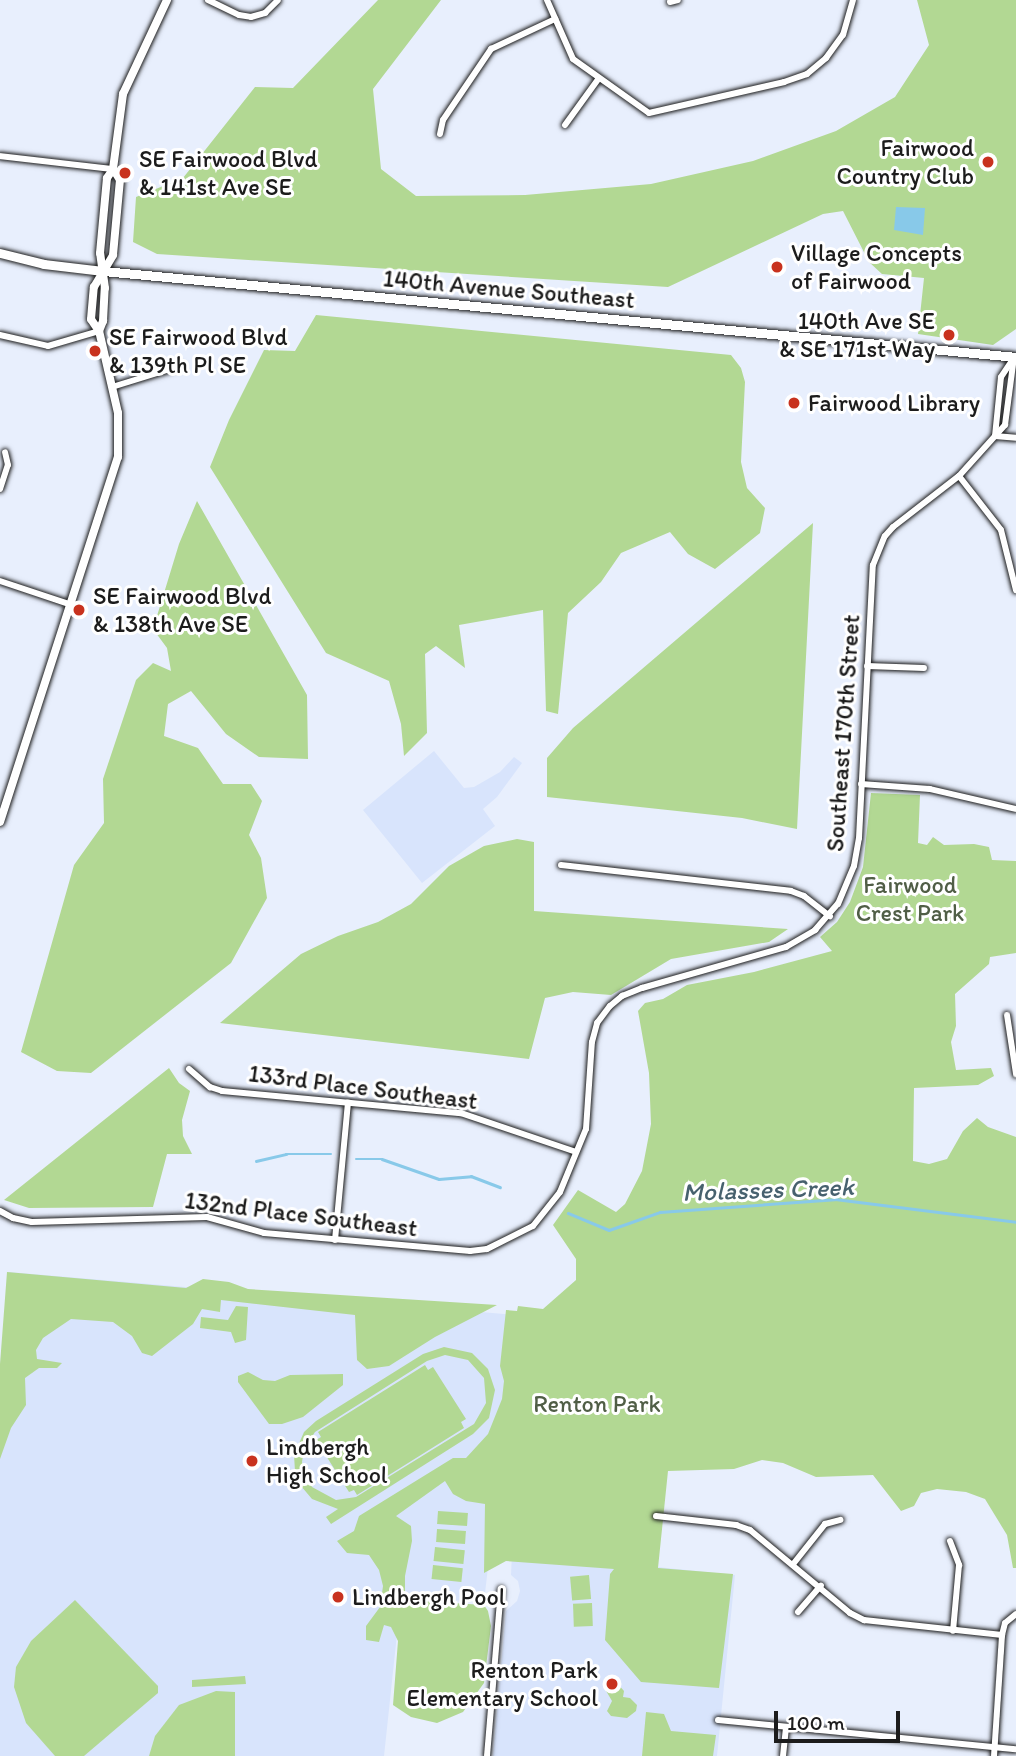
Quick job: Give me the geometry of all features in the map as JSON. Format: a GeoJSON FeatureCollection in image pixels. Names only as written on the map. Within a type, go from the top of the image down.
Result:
{"type":"FeatureCollection","features":[{"type":"Feature","properties":{"kind":"main road","name":"140th Avenue Southeast"},"geometry":{"type":"LineString","coordinates":[[0,253],[44,264],[103,271],[1015,356]]}},
{"type":"Feature","properties":{"kind":"street"},"geometry":{"type":"LineString","coordinates":[[0,822],[118,457],[120,428],[112,387],[99,331],[91,319],[94,287],[113,254],[120,180],[113,169],[128,80],[167,0]]}},
{"type":"Feature","properties":{"kind":"street"},"geometry":{"type":"LineString","coordinates":[[208,0],[239,15],[251,17],[265,13],[278,0]]}},
{"type":"Feature","properties":{"kind":"street"},"geometry":{"type":"LineString","coordinates":[[547,0],[573,58],[642,110],[655,113],[807,74],[826,58],[843,35],[853,0]]}},
{"type":"Feature","properties":{"kind":"street"},"geometry":{"type":"LineString","coordinates":[[440,134],[443,120],[491,49],[555,19]]}},
{"type":"Feature","properties":{"kind":"street"},"geometry":{"type":"LineString","coordinates":[[565,125],[599,78]]}},
{"type":"Feature","properties":{"kind":"street"},"geometry":{"type":"LineString","coordinates":[[0,156],[113,169]]}},
{"type":"Feature","properties":{"kind":"street"},"geometry":{"type":"LineString","coordinates":[[0,335],[48,346],[99,331]]}},
{"type":"Feature","properties":{"kind":"street"},"geometry":{"type":"LineString","coordinates":[[1015,356],[1001,377],[995,436],[959,476],[1001,530],[1016,590]]}},
{"type":"Feature","properties":{"kind":"street"},"geometry":{"type":"LineString","coordinates":[[112,387],[180,366]]}},
{"type":"Feature","properties":{"kind":"street"},"geometry":{"type":"LineString","coordinates":[[995,436],[1016,438]]}},
{"type":"Feature","properties":{"kind":"street"},"geometry":{"type":"LineString","coordinates":[[0,489],[8,465],[5,452]]}},
{"type":"Feature","properties":{"kind":"street","name":"Southeast 170th Street"},"geometry":{"type":"LineString","coordinates":[[830,916],[845,891],[855,866],[873,565],[879,548],[893,527],[959,476]]}},
{"type":"Feature","properties":{"kind":"street"},"geometry":{"type":"LineString","coordinates":[[0,581],[69,604]]}},
{"type":"Feature","properties":{"kind":"street"},"geometry":{"type":"LineString","coordinates":[[867,666],[924,668]]}},
{"type":"Feature","properties":{"kind":"street"},"geometry":{"type":"LineString","coordinates":[[861,784],[930,789],[1016,809]]}},
{"type":"Feature","properties":{"kind":"street"},"geometry":{"type":"LineString","coordinates":[[561,866],[791,891],[804,896],[830,916]]}},
{"type":"Feature","properties":{"kind":"street","name":"132nd Place Southeast"},"geometry":{"type":"LineString","coordinates":[[0,1211],[32,1222],[207,1217],[264,1233],[470,1251],[487,1249],[513,1239],[533,1226],[560,1192],[588,1117],[592,1042],[597,1023],[610,1006],[622,996],[642,988],[786,947],[806,937],[830,916]]}},
{"type":"Feature","properties":{"kind":"street"},"geometry":{"type":"LineString","coordinates":[[1007,1014],[1014,1071]]}},
{"type":"Feature","properties":{"kind":"street","name":"133rd Place Southeast"},"geometry":{"type":"LineString","coordinates":[[189,1069],[211,1087],[222,1091],[461,1113],[576,1152]]}},
{"type":"Feature","properties":{"kind":"street"},"geometry":{"type":"LineString","coordinates":[[335,1240],[348,1102]]}},
{"type":"Feature","properties":{"kind":"street"},"geometry":{"type":"LineString","coordinates":[[656,1516],[736,1525],[750,1530],[794,1563],[850,1613],[864,1620],[1002,1635]]}},
{"type":"Feature","properties":{"kind":"street"},"geometry":{"type":"LineString","coordinates":[[794,1563],[825,1524],[841,1520]]}},
{"type":"Feature","properties":{"kind":"street"},"geometry":{"type":"LineString","coordinates":[[950,1541],[958,1565],[953,1631]]}},
{"type":"Feature","properties":{"kind":"street"},"geometry":{"type":"LineString","coordinates":[[798,1612],[821,1586]]}},
{"type":"Feature","properties":{"kind":"street"},"geometry":{"type":"LineString","coordinates":[[487,1756],[501,1590]]}},
{"type":"Feature","properties":{"kind":"street"},"geometry":{"type":"LineString","coordinates":[[994,1756],[1002,1635],[1005,1623],[1016,1614]]}},
{"type":"Feature","properties":{"kind":"street"},"geometry":{"type":"LineString","coordinates":[[718,1720],[1016,1749]]}},
{"type":"Feature","properties":{"kind":"street"},"geometry":{"type":"LineString","coordinates":[[783,1756],[786,1727]]}},
{"type":"Feature","properties":{"kind":"shaded area"},"geometry":{"type":"Polygon","coordinates":[[[434,751],[464,788],[474,787],[500,772],[514,757],[522,763],[497,797],[483,809],[495,826],[422,883],[363,810],[434,751]]]}},
{"type":"Feature","properties":{"kind":"shaded area","name":"Lindbergh High School"},"geometry":{"type":"Polygon","coordinates":[[[9,1272],[517,1315],[484,1602],[401,1597],[384,1756],[0,1756],[0,1371],[9,1272]]]}},
{"type":"Feature","properties":{"kind":"shaded area","name":"Renton Park Elementary School"},"geometry":{"type":"Polygon","coordinates":[[[512,1552],[735,1575],[717,1756],[493,1756],[506,1611],[517,1601],[520,1591],[518,1581],[511,1575],[512,1552]]]}},
{"type":"Feature","properties":{"kind":"green space"},"geometry":{"type":"Polygon","coordinates":[[[378,0],[441,0],[373,89],[381,169],[416,196],[525,195],[651,184],[753,161],[836,131],[895,97],[929,45],[917,0],[1016,0],[1016,329],[993,345],[918,334],[924,278],[882,274],[869,262],[843,211],[823,214],[668,287],[157,254],[133,242],[136,197],[183,178],[255,87],[293,88],[378,0]]]}},
{"type":"Feature","properties":{"kind":"green space"},"geometry":{"type":"Polygon","coordinates":[[[316,315],[731,355],[741,368],[745,382],[741,462],[747,488],[765,508],[760,533],[715,569],[688,554],[670,532],[621,553],[601,582],[568,613],[558,714],[546,711],[543,610],[459,625],[465,668],[436,646],[425,654],[427,733],[404,756],[401,724],[389,681],[326,653],[210,467],[229,420],[264,350],[295,351],[316,315]]]}},
{"type":"Feature","properties":{"kind":"green space"},"geometry":{"type":"Polygon","coordinates":[[[197,501],[307,695],[308,759],[259,757],[226,734],[191,691],[168,704],[164,736],[198,748],[223,784],[251,784],[262,801],[249,835],[261,858],[267,898],[231,963],[91,1073],[57,1071],[21,1052],[74,865],[104,823],[103,779],[136,680],[153,663],[171,671],[167,648],[153,629],[179,544],[197,501]]]}},
{"type":"Feature","properties":{"kind":"green space"},"geometry":{"type":"Polygon","coordinates":[[[813,523],[797,829],[742,818],[547,797],[547,758],[573,728],[813,523]]]}},
{"type":"Feature","properties":{"kind":"green space"},"geometry":{"type":"Polygon","coordinates":[[[871,793],[920,795],[918,843],[927,845],[933,837],[944,845],[974,844],[989,847],[992,860],[1016,861],[1016,953],[990,957],[989,964],[955,994],[956,1026],[951,1042],[956,1070],[991,1068],[994,1076],[978,1085],[914,1088],[913,1161],[929,1164],[947,1159],[963,1131],[977,1118],[988,1127],[1016,1137],[1016,1568],[1013,1568],[1007,1535],[985,1499],[966,1492],[937,1489],[921,1493],[914,1506],[901,1511],[873,1475],[816,1477],[783,1463],[762,1460],[734,1469],[668,1471],[658,1568],[733,1574],[719,1688],[641,1682],[605,1640],[610,1574],[614,1569],[506,1561],[484,1573],[485,1504],[466,1501],[453,1494],[445,1481],[396,1516],[411,1526],[412,1541],[405,1576],[405,1600],[484,1605],[491,1626],[484,1683],[463,1712],[437,1723],[411,1717],[393,1705],[398,1641],[391,1627],[384,1625],[379,1642],[366,1640],[366,1626],[380,1607],[383,1586],[379,1570],[369,1555],[347,1553],[337,1541],[354,1531],[359,1516],[453,1458],[466,1458],[488,1434],[502,1399],[504,1381],[500,1366],[506,1310],[517,1311],[518,1306],[543,1309],[576,1280],[576,1259],[553,1225],[578,1190],[616,1212],[625,1204],[642,1171],[651,1124],[649,1073],[638,1011],[645,1003],[663,999],[687,985],[754,972],[832,951],[820,937],[837,922],[850,902],[863,867],[871,793]]]}},
{"type":"Feature","properties":{"kind":"green space"},"geometry":{"type":"Polygon","coordinates":[[[517,839],[534,842],[534,911],[788,929],[769,942],[671,959],[611,995],[573,992],[545,998],[529,1059],[220,1023],[301,954],[338,936],[378,922],[411,904],[449,866],[484,846],[517,839]]]}},
{"type":"Feature","properties":{"kind":"green space"},"geometry":{"type":"Polygon","coordinates":[[[169,1068],[179,1083],[190,1091],[182,1120],[183,1136],[192,1154],[167,1154],[153,1207],[29,1208],[4,1200],[169,1068]]]}},
{"type":"Feature","properties":{"kind":"green space"},"geometry":{"type":"Polygon","coordinates":[[[7,1272],[186,1288],[203,1279],[229,1282],[248,1289],[497,1305],[435,1337],[389,1366],[367,1369],[357,1360],[355,1315],[221,1300],[220,1312],[202,1309],[193,1324],[152,1356],[142,1353],[132,1336],[113,1322],[71,1319],[43,1338],[36,1350],[37,1359],[62,1363],[57,1368],[39,1368],[25,1378],[26,1405],[11,1428],[0,1459],[0,1364],[7,1272]]]}},
{"type":"Feature","properties":{"kind":"green space"},"geometry":{"type":"Polygon","coordinates":[[[236,1306],[248,1307],[246,1340],[235,1343],[231,1332],[200,1328],[201,1317],[228,1320],[236,1306]]]}},
{"type":"Feature","properties":{"kind":"green space"},"geometry":{"type":"Polygon","coordinates":[[[444,1347],[472,1353],[488,1369],[495,1390],[489,1418],[473,1434],[331,1524],[326,1517],[338,1509],[312,1499],[301,1486],[295,1471],[294,1455],[304,1432],[316,1421],[423,1354],[444,1347]],[[445,1355],[427,1361],[315,1432],[304,1449],[302,1462],[305,1476],[312,1487],[336,1500],[356,1497],[474,1424],[486,1403],[484,1378],[468,1360],[445,1355]]]}},
{"type":"Feature","properties":{"kind":"green space"},"geometry":{"type":"Polygon","coordinates":[[[425,1365],[428,1370],[433,1367],[466,1419],[461,1422],[464,1428],[357,1495],[354,1490],[349,1492],[316,1440],[321,1437],[318,1432],[425,1365]]]}},
{"type":"Feature","properties":{"kind":"green space"},"geometry":{"type":"Polygon","coordinates":[[[248,1372],[263,1380],[275,1381],[290,1375],[343,1374],[343,1385],[303,1417],[282,1424],[269,1424],[238,1382],[238,1376],[248,1372]]]}},
{"type":"Feature","properties":{"kind":"green space"},"geometry":{"type":"Polygon","coordinates":[[[438,1511],[468,1513],[467,1526],[437,1524],[438,1511]]]}},
{"type":"Feature","properties":{"kind":"green space"},"geometry":{"type":"Polygon","coordinates":[[[437,1529],[466,1531],[465,1544],[436,1542],[437,1529]]]}},
{"type":"Feature","properties":{"kind":"green space"},"geometry":{"type":"Polygon","coordinates":[[[435,1547],[465,1550],[463,1564],[434,1561],[435,1547]]]}},
{"type":"Feature","properties":{"kind":"green space"},"geometry":{"type":"Polygon","coordinates":[[[433,1565],[463,1568],[461,1582],[432,1579],[433,1565]]]}},
{"type":"Feature","properties":{"kind":"green space"},"geometry":{"type":"Polygon","coordinates":[[[589,1575],[591,1599],[572,1601],[570,1577],[589,1575]]]}},
{"type":"Feature","properties":{"kind":"green space"},"geometry":{"type":"Polygon","coordinates":[[[75,1600],[158,1686],[158,1693],[84,1756],[55,1756],[26,1723],[14,1687],[16,1667],[31,1641],[75,1600]]]}},
{"type":"Feature","properties":{"kind":"green space"},"geometry":{"type":"Polygon","coordinates":[[[592,1603],[593,1626],[574,1627],[573,1604],[592,1603]]]}},
{"type":"Feature","properties":{"kind":"green space"},"geometry":{"type":"Polygon","coordinates":[[[245,1676],[246,1684],[192,1687],[192,1680],[245,1676]]]}},
{"type":"Feature","properties":{"kind":"green space"},"geometry":{"type":"Polygon","coordinates":[[[612,1683],[617,1683],[624,1691],[623,1697],[630,1698],[637,1705],[636,1711],[627,1718],[611,1716],[607,1711],[612,1701],[605,1689],[612,1683]]]}},
{"type":"Feature","properties":{"kind":"green space"},"geometry":{"type":"Polygon","coordinates":[[[216,1691],[235,1692],[235,1756],[149,1756],[155,1736],[179,1705],[216,1691]]]}},
{"type":"Feature","properties":{"kind":"green space"},"geometry":{"type":"Polygon","coordinates":[[[646,1712],[664,1714],[671,1731],[716,1735],[713,1756],[642,1756],[646,1712]]]}},
{"type":"Feature","properties":{"kind":"water"},"geometry":{"type":"Polygon","coordinates":[[[896,207],[925,208],[923,235],[894,230],[896,207]]]}},
{"type":"Feature","properties":{"kind":"waterway","name":"Molasses Creek"},"geometry":{"type":"LineString","coordinates":[[256,1161],[286,1154],[331,1154]]}},
{"type":"Feature","properties":{"kind":"waterway","name":"Molasses Creek"},"geometry":{"type":"LineString","coordinates":[[356,1159],[382,1159],[439,1179],[471,1176],[500,1187]]}},
{"type":"Feature","properties":{"kind":"waterway","name":"Molasses Creek"},"geometry":{"type":"LineString","coordinates":[[568,1213],[609,1230],[660,1212],[835,1199],[1016,1222]]}},
{"type":"Feature","properties":{"kind":"place","name":"Fairwood Country Club"},"geometry":{"type":"Point","coordinates":[988,162]}},
{"type":"Feature","properties":{"kind":"place","name":"SE Fairwood Blvd & 141st Ave SE"},"geometry":{"type":"Point","coordinates":[125,173]}},
{"type":"Feature","properties":{"kind":"place","name":"Village Concepts of Fairwood"},"geometry":{"type":"Point","coordinates":[777,267]}},
{"type":"Feature","properties":{"kind":"place","name":"140th Ave SE & SE 171st Way"},"geometry":{"type":"Point","coordinates":[949,335]}},
{"type":"Feature","properties":{"kind":"place","name":"SE Fairwood Blvd & 139th Pl SE"},"geometry":{"type":"Point","coordinates":[95,351]}},
{"type":"Feature","properties":{"kind":"place","name":"Fairwood Library"},"geometry":{"type":"Point","coordinates":[794,403]}},
{"type":"Feature","properties":{"kind":"place","name":"SE Fairwood Blvd & 138th Ave SE"},"geometry":{"type":"Point","coordinates":[79,610]}},
{"type":"Feature","properties":{"kind":"place","name":"Lindbergh High School"},"geometry":{"type":"Point","coordinates":[252,1461]}},
{"type":"Feature","properties":{"kind":"place","name":"Lindbergh Pool"},"geometry":{"type":"Point","coordinates":[338,1597]}},
{"type":"Feature","properties":{"kind":"place","name":"Renton Park Elementary School"},"geometry":{"type":"Point","coordinates":[612,1684]}},
{"type":"Feature","properties":{"kind":"park label","name":"Fairwood Crest Park"},"geometry":{"type":"Point","coordinates":[910,899]}},
{"type":"Feature","properties":{"kind":"park label","name":"Renton Park"},"geometry":{"type":"Point","coordinates":[597,1404]}}]}
